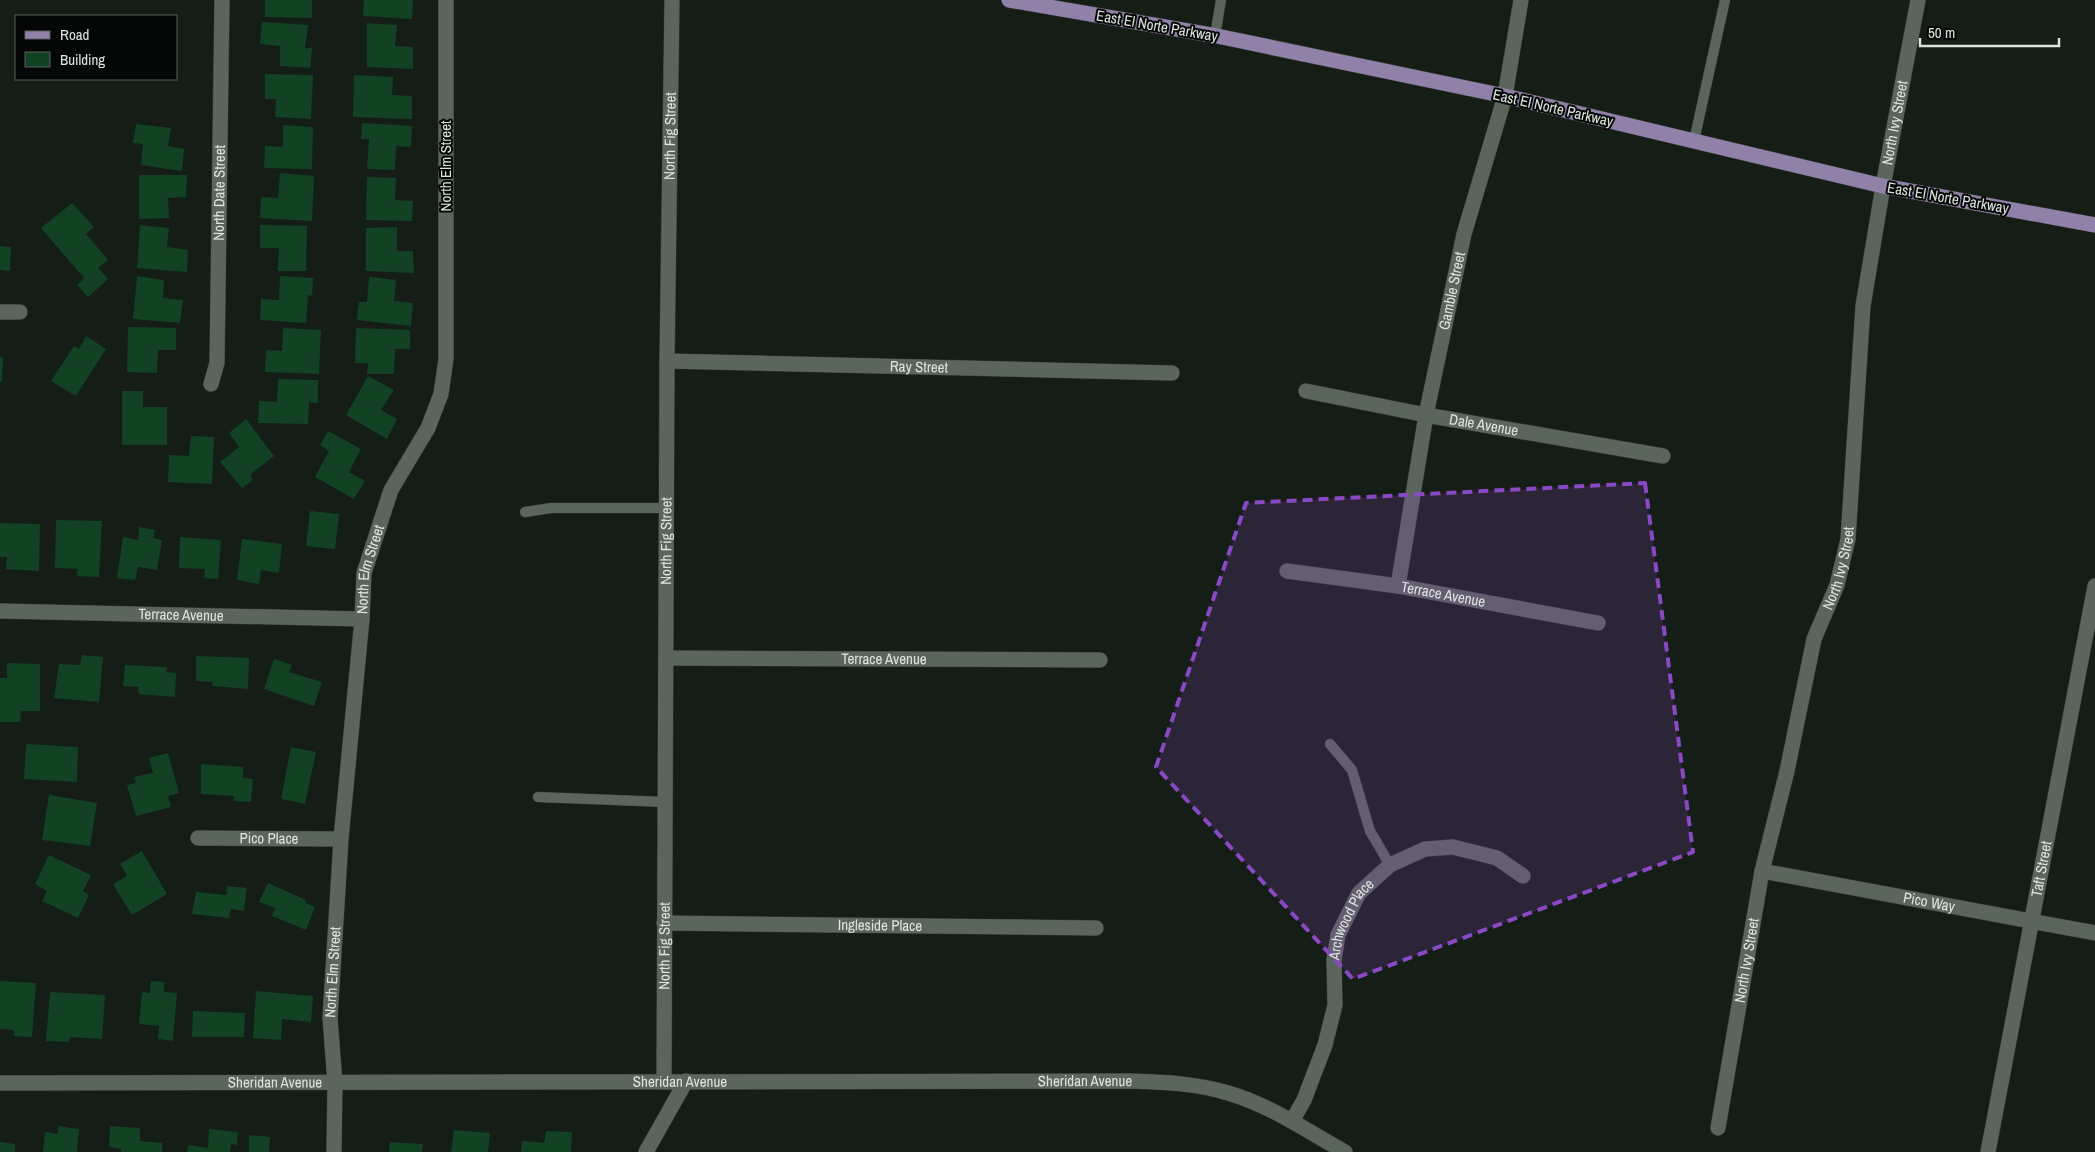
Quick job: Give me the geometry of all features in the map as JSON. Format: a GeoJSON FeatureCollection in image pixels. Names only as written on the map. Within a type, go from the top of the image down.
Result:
{"type":"FeatureCollection","features":[{"type":"Feature","properties":{"kind":"main road","name":"East El Norte Parkway"},"geometry":{"type":"LineString","coordinates":[[1009,0],[1215,36],[1505,96],[1883,186],[2095,225]]}},
{"type":"Feature","properties":{"kind":"street","name":"North Date Street"},"geometry":{"type":"LineString","coordinates":[[211,384],[217,363],[222,0]]}},
{"type":"Feature","properties":{"kind":"street","name":"North Elm Street"},"geometry":{"type":"LineString","coordinates":[[334,1152],[335,1083],[330,1018],[341,838],[362,619],[364,573],[391,490],[428,428],[442,394],[446,360],[446,0]]}},
{"type":"Feature","properties":{"kind":"street","name":"North Fig Street"},"geometry":{"type":"LineString","coordinates":[[664,1082],[666,361],[672,0]]}},
{"type":"Feature","properties":{"kind":"street","name":"Gamble Street"},"geometry":{"type":"LineString","coordinates":[[1398,586],[1426,415],[1464,234],[1505,96],[1521,0]]}},
{"type":"Feature","properties":{"kind":"street","name":"North Ivy Street"},"geometry":{"type":"LineString","coordinates":[[1718,1128],[1762,870],[1788,772],[1814,639],[1838,584],[1848,539],[1864,306],[1883,186],[1918,0]]}},
{"type":"Feature","properties":{"kind":"street"},"geometry":{"type":"LineString","coordinates":[[0,312],[20,312]]}},
{"type":"Feature","properties":{"kind":"street","name":"Ray Street"},"geometry":{"type":"LineString","coordinates":[[666,361],[1172,372]]}},
{"type":"Feature","properties":{"kind":"street","name":"Dale Avenue"},"geometry":{"type":"LineString","coordinates":[[1306,391],[1426,415],[1663,456]]}},
{"type":"Feature","properties":{"kind":"street","name":"Terrace Avenue"},"geometry":{"type":"LineString","coordinates":[[1287,571],[1398,586],[1598,623]]}},
{"type":"Feature","properties":{"kind":"street","name":"Taft Street"},"geometry":{"type":"LineString","coordinates":[[1988,1152],[2095,586]]}},
{"type":"Feature","properties":{"kind":"street","name":"Terrace Avenue"},"geometry":{"type":"LineString","coordinates":[[0,611],[362,619]]}},
{"type":"Feature","properties":{"kind":"street","name":"Terrace Avenue"},"geometry":{"type":"LineString","coordinates":[[666,658],[1100,660]]}},
{"type":"Feature","properties":{"kind":"street","name":"Pico Place"},"geometry":{"type":"LineString","coordinates":[[198,838],[341,838]]}},
{"type":"Feature","properties":{"kind":"street","name":"Archwood Place"},"geometry":{"type":"LineString","coordinates":[[1292,1121],[1304,1100],[1325,1045],[1335,1005],[1334,960],[1338,935],[1359,893],[1390,865],[1425,849],[1454,847],[1498,858],[1523,876]]}},
{"type":"Feature","properties":{"kind":"street","name":"Pico Way"},"geometry":{"type":"LineString","coordinates":[[1762,870],[2095,934]]}},
{"type":"Feature","properties":{"kind":"street","name":"Ingleside Place"},"geometry":{"type":"LineString","coordinates":[[664,923],[1096,928]]}},
{"type":"Feature","properties":{"kind":"street"},"geometry":{"type":"LineString","coordinates":[[646,1152],[686,1081]]}},
{"type":"Feature","properties":{"kind":"street","name":"Sheridan Avenue"},"geometry":{"type":"LineString","coordinates":[[0,1083],[1164,1082],[1188,1084],[1229,1093],[1292,1121],[1327,1148],[1345,1152]]}},
{"type":"Feature","properties":{"kind":"lane"},"geometry":{"type":"LineString","coordinates":[[1215,36],[1221,0]]}},
{"type":"Feature","properties":{"kind":"lane"},"geometry":{"type":"LineString","coordinates":[[1694,141],[1724,0]]}},
{"type":"Feature","properties":{"kind":"lane"},"geometry":{"type":"LineString","coordinates":[[525,512],[552,508],[667,508]]}},
{"type":"Feature","properties":{"kind":"lane"},"geometry":{"type":"LineString","coordinates":[[1330,744],[1352,770],[1370,831],[1390,865]]}},
{"type":"Feature","properties":{"kind":"lane"},"geometry":{"type":"LineString","coordinates":[[538,797],[665,802]]}},
{"type":"Feature","properties":{"kind":"highlighted area"},"geometry":{"type":"Polygon","coordinates":[[[1645,483],[1693,852],[1353,979],[1156,767],[1246,503],[1645,483]]]}},
{"type":"Feature","properties":{"kind":"building"},"geometry":{"type":"Polygon","coordinates":[[[265,0],[312,0],[312,18],[265,17],[265,0]]]}},
{"type":"Feature","properties":{"kind":"building"},"geometry":{"type":"Polygon","coordinates":[[[364,0],[413,0],[412,19],[363,16],[364,0]]]}},
{"type":"Feature","properties":{"kind":"building"},"geometry":{"type":"Polygon","coordinates":[[[262,22],[308,25],[305,48],[312,48],[310,68],[280,66],[280,46],[260,44],[262,22]]]}},
{"type":"Feature","properties":{"kind":"building"},"geometry":{"type":"Polygon","coordinates":[[[367,23],[397,25],[395,46],[413,47],[413,69],[367,67],[367,23]]]}},
{"type":"Feature","properties":{"kind":"building"},"geometry":{"type":"Polygon","coordinates":[[[265,74],[313,75],[311,119],[275,117],[276,99],[265,99],[265,74]]]}},
{"type":"Feature","properties":{"kind":"building"},"geometry":{"type":"Polygon","coordinates":[[[354,75],[393,77],[392,95],[412,96],[412,119],[353,117],[354,75]]]}},
{"type":"Feature","properties":{"kind":"building"},"geometry":{"type":"Polygon","coordinates":[[[362,123],[412,126],[411,147],[396,146],[395,170],[367,169],[369,139],[361,139],[362,123]]]}},
{"type":"Feature","properties":{"kind":"building"},"geometry":{"type":"Polygon","coordinates":[[[136,124],[171,128],[168,146],[184,149],[182,171],[141,165],[143,144],[133,143],[136,124]]]}},
{"type":"Feature","properties":{"kind":"building"},"geometry":{"type":"Polygon","coordinates":[[[283,125],[313,127],[312,169],[264,168],[265,146],[283,147],[283,125]]]}},
{"type":"Feature","properties":{"kind":"building"},"geometry":{"type":"Polygon","coordinates":[[[280,173],[314,176],[312,221],[260,218],[261,197],[278,198],[280,173]]]}},
{"type":"Feature","properties":{"kind":"building"},"geometry":{"type":"Polygon","coordinates":[[[139,175],[187,175],[186,197],[168,198],[169,218],[139,219],[139,175]]]}},
{"type":"Feature","properties":{"kind":"building"},"geometry":{"type":"Polygon","coordinates":[[[367,177],[396,178],[395,200],[413,201],[412,221],[366,220],[367,177]]]}},
{"type":"Feature","properties":{"kind":"building"},"geometry":{"type":"Polygon","coordinates":[[[72,203],[94,227],[86,234],[108,260],[98,268],[108,279],[88,297],[77,285],[84,278],[41,228],[72,203]]]}},
{"type":"Feature","properties":{"kind":"building"},"geometry":{"type":"Polygon","coordinates":[[[140,225],[169,228],[167,247],[188,250],[187,272],[137,268],[140,225]]]}},
{"type":"Feature","properties":{"kind":"building"},"geometry":{"type":"Polygon","coordinates":[[[260,225],[307,226],[306,271],[278,271],[279,248],[260,248],[260,225]]]}},
{"type":"Feature","properties":{"kind":"building"},"geometry":{"type":"Polygon","coordinates":[[[397,227],[397,251],[413,251],[414,273],[366,271],[366,228],[397,227]]]}},
{"type":"Feature","properties":{"kind":"building"},"geometry":{"type":"Polygon","coordinates":[[[0,246],[11,247],[10,271],[0,270],[0,246]]]}},
{"type":"Feature","properties":{"kind":"building"},"geometry":{"type":"Polygon","coordinates":[[[137,276],[164,280],[163,298],[183,300],[180,323],[133,319],[137,276]]]}},
{"type":"Feature","properties":{"kind":"building"},"geometry":{"type":"Polygon","coordinates":[[[280,276],[313,278],[312,296],[308,295],[306,323],[260,320],[261,299],[279,300],[280,276]]]}},
{"type":"Feature","properties":{"kind":"building"},"geometry":{"type":"Polygon","coordinates":[[[369,277],[396,280],[394,301],[413,303],[411,326],[357,320],[359,302],[367,302],[369,277]]]}},
{"type":"Feature","properties":{"kind":"building"},"geometry":{"type":"Polygon","coordinates":[[[128,327],[176,328],[176,350],[158,350],[157,373],[127,372],[128,327]]]}},
{"type":"Feature","properties":{"kind":"building"},"geometry":{"type":"Polygon","coordinates":[[[283,328],[321,330],[319,374],[265,372],[266,350],[282,351],[283,328]]]}},
{"type":"Feature","properties":{"kind":"building"},"geometry":{"type":"Polygon","coordinates":[[[356,328],[410,330],[410,349],[395,349],[394,374],[367,374],[368,363],[355,363],[356,328]]]}},
{"type":"Feature","properties":{"kind":"building"},"geometry":{"type":"Polygon","coordinates":[[[86,336],[106,349],[76,396],[51,381],[74,346],[79,349],[86,336]]]}},
{"type":"Feature","properties":{"kind":"building"},"geometry":{"type":"Polygon","coordinates":[[[0,357],[3,357],[2,382],[0,382],[0,357]]]}},
{"type":"Feature","properties":{"kind":"building"},"geometry":{"type":"Polygon","coordinates":[[[368,376],[394,390],[381,410],[397,419],[387,439],[346,415],[368,376]]]}},
{"type":"Feature","properties":{"kind":"building"},"geometry":{"type":"Polygon","coordinates":[[[278,379],[318,380],[318,403],[309,402],[308,424],[258,423],[259,401],[277,402],[278,379]]]}},
{"type":"Feature","properties":{"kind":"building"},"geometry":{"type":"Polygon","coordinates":[[[122,391],[143,391],[143,407],[167,407],[167,445],[122,445],[122,391]]]}},
{"type":"Feature","properties":{"kind":"building"},"geometry":{"type":"Polygon","coordinates":[[[246,419],[274,456],[250,475],[253,480],[242,488],[220,462],[239,447],[229,433],[246,419]]]}},
{"type":"Feature","properties":{"kind":"building"},"geometry":{"type":"Polygon","coordinates":[[[328,431],[361,449],[349,472],[365,481],[354,499],[315,477],[329,451],[320,445],[328,431]]]}},
{"type":"Feature","properties":{"kind":"building"},"geometry":{"type":"Polygon","coordinates":[[[191,436],[214,437],[212,484],[168,482],[169,455],[189,456],[191,436]]]}},
{"type":"Feature","properties":{"kind":"building"},"geometry":{"type":"Polygon","coordinates":[[[310,511],[339,514],[335,549],[306,546],[310,511]]]}},
{"type":"Feature","properties":{"kind":"building"},"geometry":{"type":"Polygon","coordinates":[[[56,520],[102,521],[99,577],[77,576],[78,569],[55,568],[56,520]]]}},
{"type":"Feature","properties":{"kind":"building"},"geometry":{"type":"Polygon","coordinates":[[[0,523],[40,524],[39,571],[6,569],[7,557],[0,557],[0,523]]]}},
{"type":"Feature","properties":{"kind":"building"},"geometry":{"type":"Polygon","coordinates":[[[139,527],[155,530],[153,538],[162,540],[157,570],[138,567],[135,580],[117,578],[123,537],[138,540],[139,527]]]}},
{"type":"Feature","properties":{"kind":"building"},"geometry":{"type":"Polygon","coordinates":[[[180,537],[221,540],[218,579],[204,578],[205,569],[179,568],[180,537]]]}},
{"type":"Feature","properties":{"kind":"building"},"geometry":{"type":"Polygon","coordinates":[[[242,539],[282,544],[279,573],[261,570],[259,584],[237,580],[242,539]]]}},
{"type":"Feature","properties":{"kind":"building"},"geometry":{"type":"Polygon","coordinates":[[[82,655],[103,657],[99,702],[54,698],[59,664],[80,665],[82,655]]]}},
{"type":"Feature","properties":{"kind":"building"},"geometry":{"type":"Polygon","coordinates":[[[196,656],[249,658],[248,689],[212,686],[213,682],[196,681],[196,656]]]}},
{"type":"Feature","properties":{"kind":"building"},"geometry":{"type":"Polygon","coordinates":[[[274,659],[292,665],[289,672],[322,682],[314,706],[264,689],[274,659]]]}},
{"type":"Feature","properties":{"kind":"building"},"geometry":{"type":"Polygon","coordinates":[[[7,663],[40,664],[40,711],[21,711],[20,722],[0,722],[0,678],[7,678],[7,663]]]}},
{"type":"Feature","properties":{"kind":"building"},"geometry":{"type":"Polygon","coordinates":[[[125,665],[167,667],[166,672],[176,673],[175,697],[139,694],[138,687],[123,686],[125,665]]]}},
{"type":"Feature","properties":{"kind":"building"},"geometry":{"type":"Polygon","coordinates":[[[26,744],[78,747],[77,782],[24,779],[26,744]]]}},
{"type":"Feature","properties":{"kind":"building"},"geometry":{"type":"Polygon","coordinates":[[[291,747],[316,752],[305,804],[281,799],[291,747]]]}},
{"type":"Feature","properties":{"kind":"building"},"geometry":{"type":"Polygon","coordinates":[[[168,753],[179,793],[168,796],[171,807],[136,816],[127,785],[136,783],[134,777],[153,773],[149,758],[168,753]]]}},
{"type":"Feature","properties":{"kind":"building"},"geometry":{"type":"Polygon","coordinates":[[[201,764],[243,767],[243,778],[253,779],[251,802],[234,801],[234,796],[201,794],[201,764]]]}},
{"type":"Feature","properties":{"kind":"building"},"geometry":{"type":"Polygon","coordinates":[[[49,795],[97,803],[90,846],[42,840],[49,795]]]}},
{"type":"Feature","properties":{"kind":"building"},"geometry":{"type":"Polygon","coordinates":[[[142,851],[167,894],[132,915],[113,884],[127,876],[120,864],[142,851]]]}},
{"type":"Feature","properties":{"kind":"building"},"geometry":{"type":"Polygon","coordinates":[[[49,855],[91,875],[83,891],[89,895],[78,918],[42,901],[47,891],[35,884],[49,855]]]}},
{"type":"Feature","properties":{"kind":"building"},"geometry":{"type":"Polygon","coordinates":[[[268,883],[306,900],[306,903],[315,907],[306,930],[272,916],[275,908],[259,902],[268,883]]]}},
{"type":"Feature","properties":{"kind":"building"},"geometry":{"type":"Polygon","coordinates":[[[227,886],[247,888],[244,911],[231,909],[229,918],[192,914],[196,892],[226,895],[227,886]]]}},
{"type":"Feature","properties":{"kind":"building"},"geometry":{"type":"Polygon","coordinates":[[[0,981],[36,983],[32,1037],[14,1036],[14,1030],[0,1029],[0,981]]]}},
{"type":"Feature","properties":{"kind":"building"},"geometry":{"type":"Polygon","coordinates":[[[151,981],[164,982],[164,992],[177,993],[173,1041],[158,1039],[159,1026],[139,1024],[142,992],[150,993],[151,981]]]}},
{"type":"Feature","properties":{"kind":"building"},"geometry":{"type":"Polygon","coordinates":[[[256,991],[313,996],[311,1022],[282,1019],[281,1040],[253,1038],[256,991]]]}},
{"type":"Feature","properties":{"kind":"building"},"geometry":{"type":"Polygon","coordinates":[[[50,992],[105,995],[102,1039],[70,1037],[69,1042],[46,1041],[50,992]]]}},
{"type":"Feature","properties":{"kind":"building"},"geometry":{"type":"Polygon","coordinates":[[[193,1011],[245,1013],[244,1037],[192,1037],[193,1011]]]}},
{"type":"Feature","properties":{"kind":"building"},"geometry":{"type":"Polygon","coordinates":[[[58,1126],[79,1129],[77,1152],[43,1152],[45,1132],[58,1134],[58,1126]]]}},
{"type":"Feature","properties":{"kind":"building"},"geometry":{"type":"Polygon","coordinates":[[[110,1126],[140,1128],[140,1141],[162,1143],[162,1152],[121,1152],[121,1149],[109,1147],[110,1126]]]}},
{"type":"Feature","properties":{"kind":"building"},"geometry":{"type":"Polygon","coordinates":[[[209,1129],[238,1132],[237,1145],[231,1144],[230,1152],[187,1152],[188,1145],[208,1148],[209,1129]]]}},
{"type":"Feature","properties":{"kind":"building"},"geometry":{"type":"Polygon","coordinates":[[[454,1130],[490,1133],[488,1152],[451,1152],[454,1130]]]}},
{"type":"Feature","properties":{"kind":"building"},"geometry":{"type":"Polygon","coordinates":[[[546,1131],[572,1132],[571,1152],[521,1152],[522,1141],[544,1143],[546,1131]]]}},
{"type":"Feature","properties":{"kind":"building"},"geometry":{"type":"Polygon","coordinates":[[[249,1135],[270,1137],[269,1152],[249,1152],[249,1135]]]}},
{"type":"Feature","properties":{"kind":"building"},"geometry":{"type":"Polygon","coordinates":[[[0,1142],[15,1144],[15,1152],[0,1152],[0,1142]]]}},
{"type":"Feature","properties":{"kind":"building"},"geometry":{"type":"Polygon","coordinates":[[[390,1142],[423,1144],[422,1152],[389,1152],[390,1142]]]}}]}
